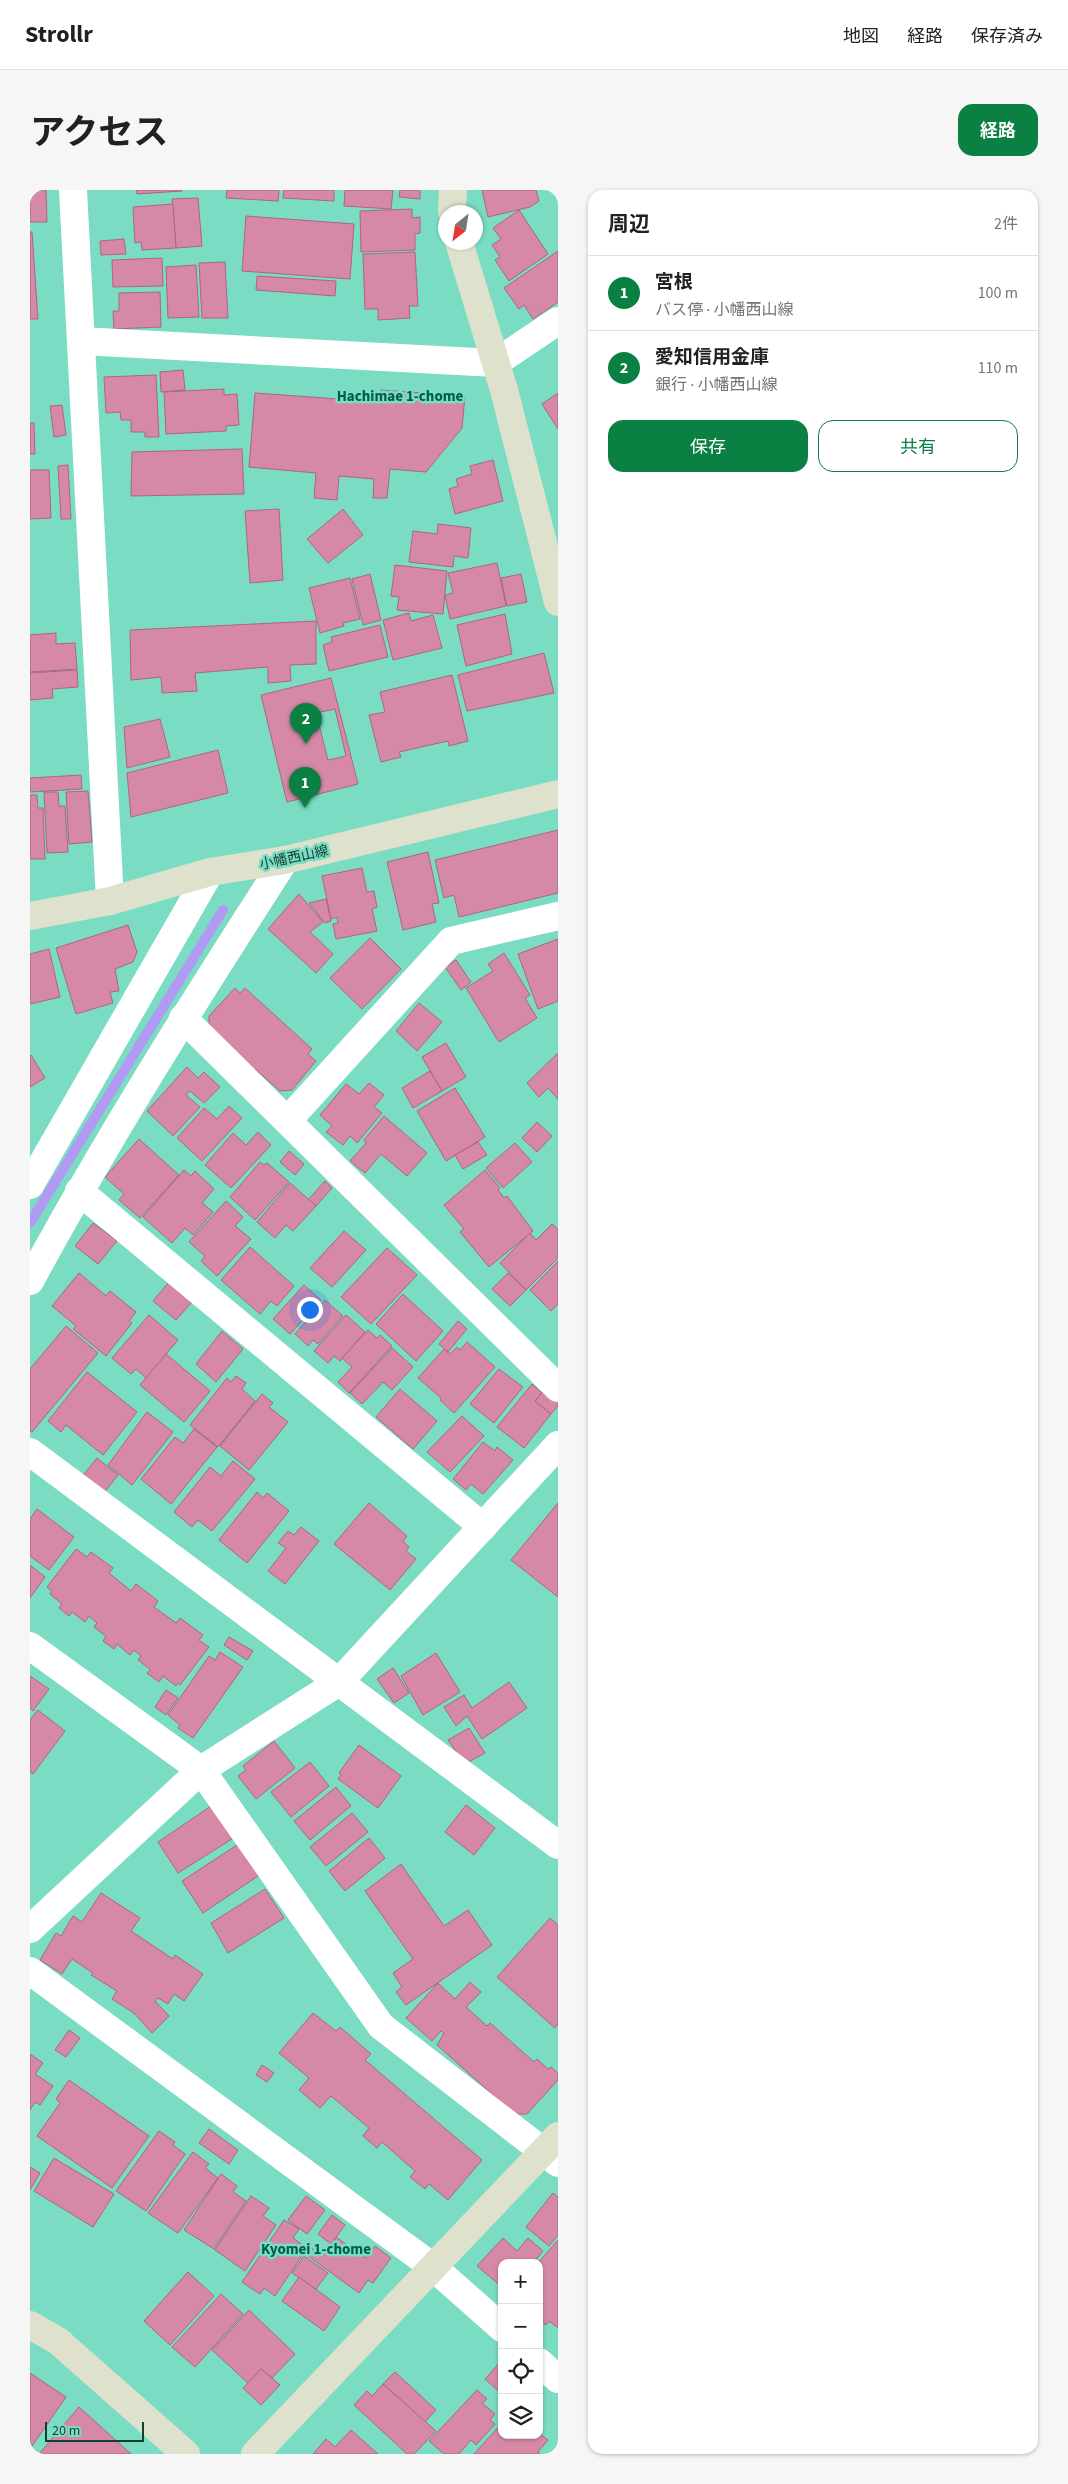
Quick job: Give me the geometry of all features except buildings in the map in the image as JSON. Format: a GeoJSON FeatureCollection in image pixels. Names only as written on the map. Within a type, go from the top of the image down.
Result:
{"type":"FeatureCollection","features":[{"type":"Feature","properties":{"kind":"street"},"geometry":{"type":"LineString","coordinates":[[72,190],[110,901]]}},
{"type":"Feature","properties":{"kind":"street"},"geometry":{"type":"LineString","coordinates":[[452,205],[453,190]]}},
{"type":"Feature","properties":{"kind":"street"},"geometry":{"type":"LineString","coordinates":[[461,250],[496,364],[558,602]]}},
{"type":"Feature","properties":{"kind":"street"},"geometry":{"type":"LineString","coordinates":[[81,341],[496,364],[558,321]]}},
{"type":"Feature","properties":{"kind":"street","name":"小幡西山線"},"geometry":{"type":"LineString","coordinates":[[30,916],[110,901],[210,872],[285,860],[558,794]]}},
{"type":"Feature","properties":{"kind":"street"},"geometry":{"type":"LineString","coordinates":[[30,1281],[79,1191],[183,1018],[285,860]]}},
{"type":"Feature","properties":{"kind":"street"},"geometry":{"type":"LineString","coordinates":[[30,1185],[210,872]]}},
{"type":"Feature","properties":{"kind":"street"},"geometry":{"type":"LineString","coordinates":[[288,1120],[451,941],[558,916]]}},
{"type":"Feature","properties":{"kind":"street"},"geometry":{"type":"LineString","coordinates":[[183,1018],[558,1388]]}},
{"type":"Feature","properties":{"kind":"street"},"geometry":{"type":"LineString","coordinates":[[79,1191],[483,1527]]}},
{"type":"Feature","properties":{"kind":"street"},"geometry":{"type":"LineString","coordinates":[[30,1929],[201,1770],[339,1682],[558,1445]]}},
{"type":"Feature","properties":{"kind":"street"},"geometry":{"type":"LineString","coordinates":[[30,1452],[558,1845]]}},
{"type":"Feature","properties":{"kind":"street"},"geometry":{"type":"LineString","coordinates":[[30,1646],[201,1770],[381,2026],[553,2150],[434,2267],[254,2454]]}},
{"type":"Feature","properties":{"kind":"street"},"geometry":{"type":"LineString","coordinates":[[30,1971],[434,2267],[498,2324]]}},
{"type":"Feature","properties":{"kind":"street"},"geometry":{"type":"LineString","coordinates":[[30,2325],[58,2341],[186,2454]]}},
{"type":"Feature","properties":{"kind":"street"},"geometry":{"type":"LineString","coordinates":[[543,2366],[558,2379]]}},
{"type":"Feature","properties":{"kind":"waterway"},"geometry":{"type":"LineString","coordinates":[[30,1223],[223,910]]}},
{"type":"Feature","properties":{"kind":"place","name":"愛知信用金庫"},"geometry":{"type":"Point","coordinates":[306,744]}},
{"type":"Feature","properties":{"kind":"place","name":"宮根"},"geometry":{"type":"Point","coordinates":[305,808]}},
{"type":"Feature","properties":{"kind":"district","name":"Hachimae 1-chome"},"geometry":{"type":"Point","coordinates":[400,396]}},
{"type":"Feature","properties":{"kind":"district","name":"Kyomei 1-chome"},"geometry":{"type":"Point","coordinates":[316,2249]}}]}
